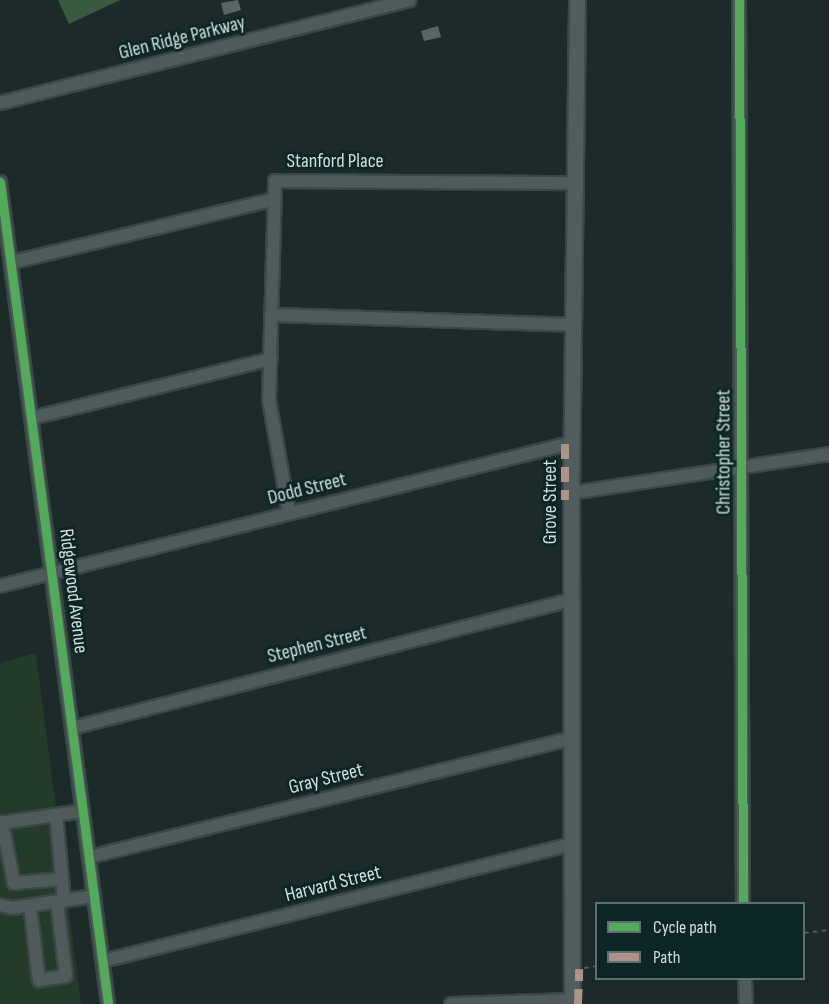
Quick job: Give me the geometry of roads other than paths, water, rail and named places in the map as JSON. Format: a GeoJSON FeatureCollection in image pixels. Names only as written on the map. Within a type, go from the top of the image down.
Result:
{"type":"FeatureCollection","features":[{"type":"Feature","properties":{"kind":"main road","name":"Grove Street"},"geometry":{"type":"LineString","coordinates":[[572,1002],[571,443],[578,0]]}},
{"type":"Feature","properties":{"kind":"street","name":"Glen Ridge Parkway"},"geometry":{"type":"LineString","coordinates":[[0,103],[409,0]]}},
{"type":"Feature","properties":{"kind":"street","name":"Christopher Street"},"geometry":{"type":"LineString","coordinates":[[739,0],[743,902]]}},
{"type":"Feature","properties":{"kind":"street","name":"Stanford Place"},"geometry":{"type":"LineString","coordinates":[[13,262],[274,199],[275,181],[285,178],[575,183]]}},
{"type":"Feature","properties":{"kind":"street","name":"Ridgewood Avenue"},"geometry":{"type":"LineString","coordinates":[[0,182],[13,262],[108,1004]]}},
{"type":"Feature","properties":{"kind":"street"},"geometry":{"type":"LineString","coordinates":[[274,199],[274,315],[269,400],[289,513]]}},
{"type":"Feature","properties":{"kind":"street"},"geometry":{"type":"LineString","coordinates":[[274,315],[573,325]]}},
{"type":"Feature","properties":{"kind":"street"},"geometry":{"type":"LineString","coordinates":[[32,418],[272,359]]}},
{"type":"Feature","properties":{"kind":"street","name":"Dodd Street"},"geometry":{"type":"LineString","coordinates":[[0,586],[571,443]]}},
{"type":"Feature","properties":{"kind":"street"},"geometry":{"type":"LineString","coordinates":[[571,493],[829,454]]}},
{"type":"Feature","properties":{"kind":"street","name":"Stephen Street"},"geometry":{"type":"LineString","coordinates":[[72,728],[571,600]]}},
{"type":"Feature","properties":{"kind":"street","name":"Gray Street"},"geometry":{"type":"LineString","coordinates":[[89,857],[572,738]]}},
{"type":"Feature","properties":{"kind":"street"},"geometry":{"type":"LineString","coordinates":[[62,879],[14,884],[1,822],[83,811]]}},
{"type":"Feature","properties":{"kind":"street"},"geometry":{"type":"LineString","coordinates":[[30,906],[39,981],[66,976],[61,901],[62,879],[56,815]]}},
{"type":"Feature","properties":{"kind":"street","name":"Harvard Street"},"geometry":{"type":"LineString","coordinates":[[103,962],[573,844]]}},
{"type":"Feature","properties":{"kind":"street"},"geometry":{"type":"LineString","coordinates":[[0,905],[30,906],[94,896]]}},
{"type":"Feature","properties":{"kind":"street"},"geometry":{"type":"LineString","coordinates":[[745,980],[746,1004]]}},
{"type":"Feature","properties":{"kind":"street"},"geometry":{"type":"LineString","coordinates":[[451,1004],[572,1002]]}}]}
